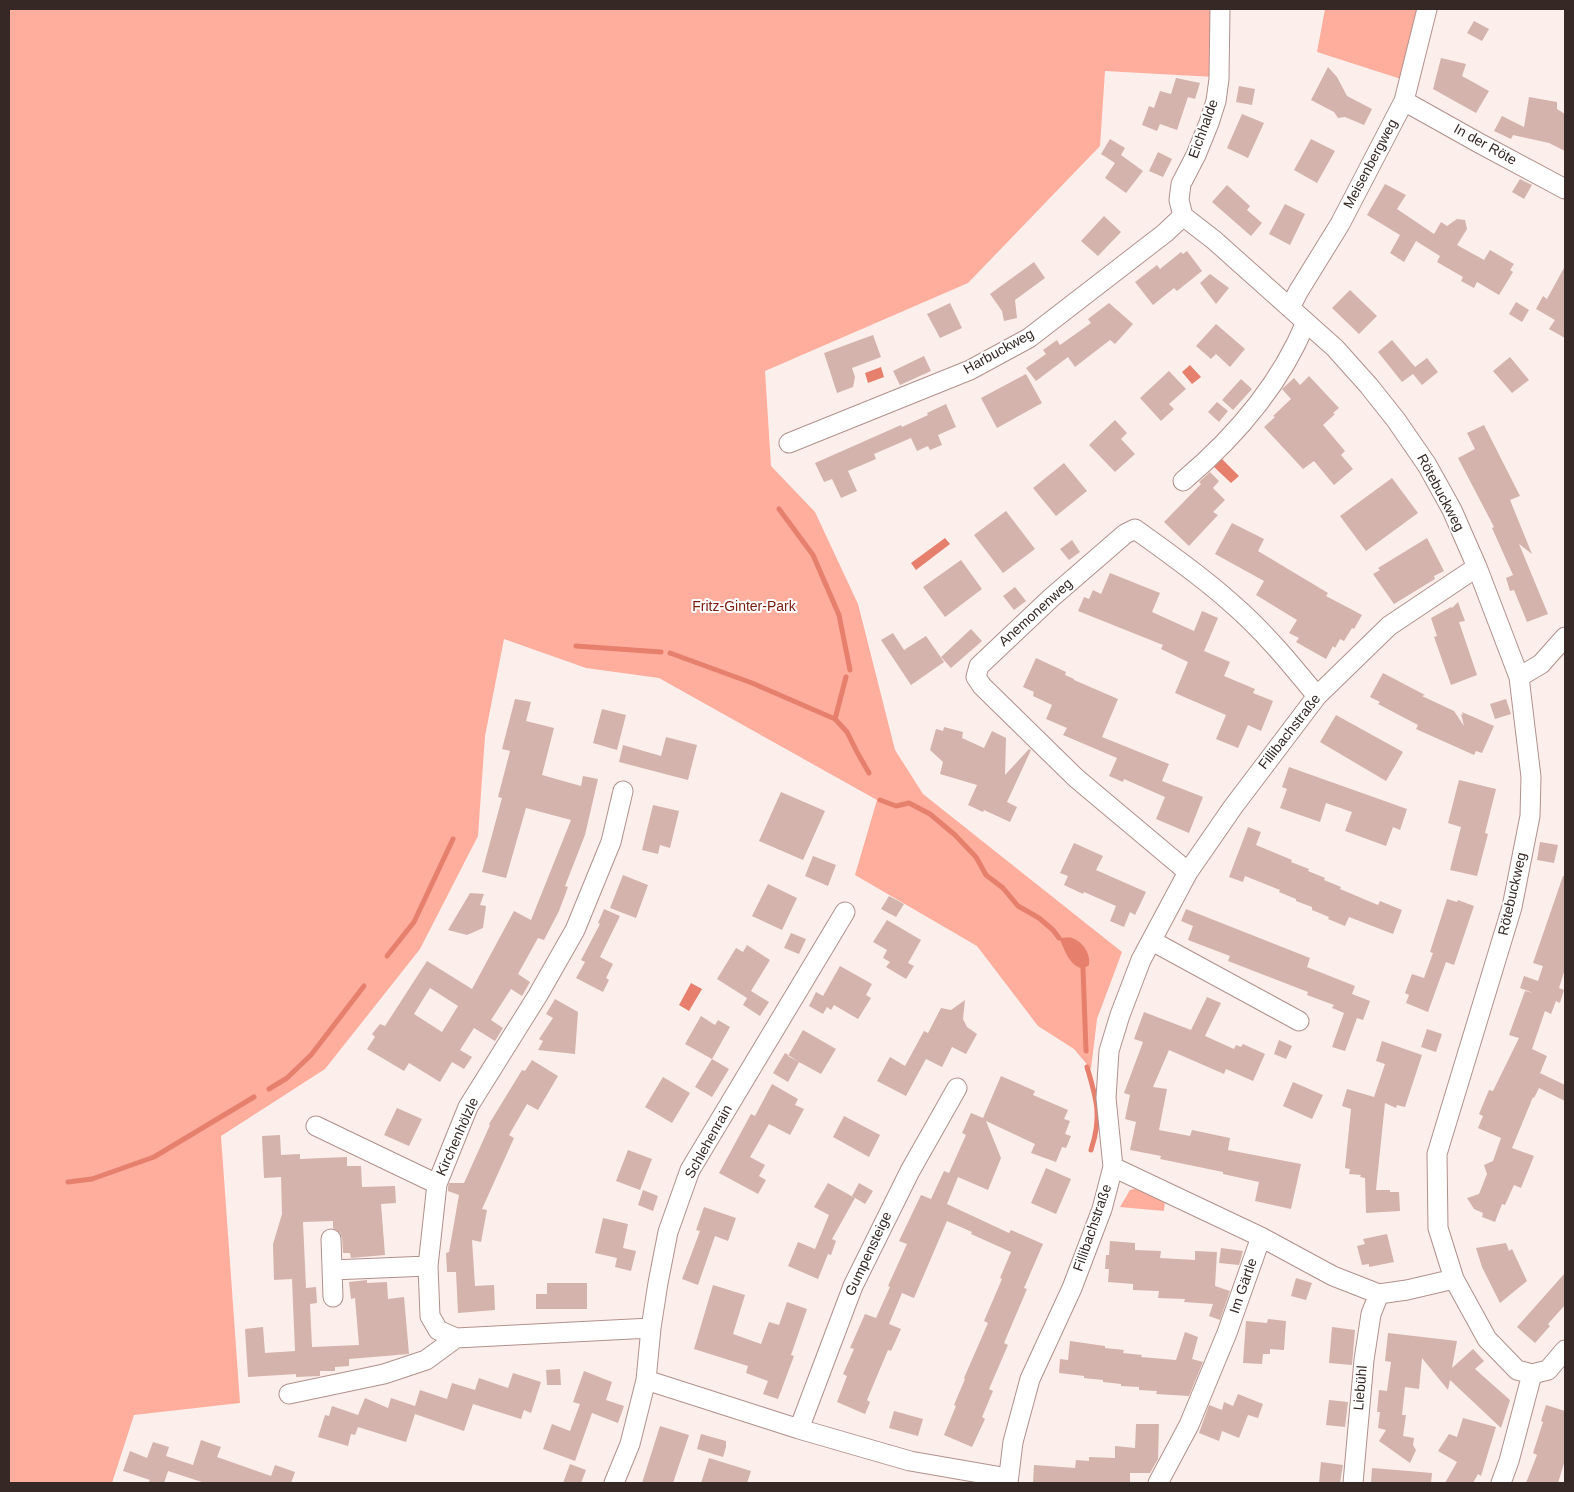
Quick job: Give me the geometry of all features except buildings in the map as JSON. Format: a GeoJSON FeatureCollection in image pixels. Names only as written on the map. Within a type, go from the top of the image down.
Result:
{"type":"FeatureCollection","features":[{"type":"Feature","properties":{"kind":"street","name":"Eichhalde"},"geometry":{"type":"LineString","coordinates":[[1183,216],[1179,200],[1181,184],[1196,155],[1216,101],[1219,79],[1220,9]]}},
{"type":"Feature","properties":{"kind":"street","name":"Meisenbergweg"},"geometry":{"type":"LineString","coordinates":[[1290,308],[1340,224],[1404,100],[1426,9]]}},
{"type":"Feature","properties":{"kind":"street","name":"In der Röte"},"geometry":{"type":"LineString","coordinates":[[1404,100],[1565,189]]}},
{"type":"Feature","properties":{"kind":"street","name":"Rötebuckweg"},"geometry":{"type":"LineString","coordinates":[[1183,216],[1214,240],[1335,348],[1396,420],[1427,465],[1442,491],[1477,568],[1519,677],[1531,777],[1530,816],[1512,907],[1436,1154],[1438,1228],[1454,1278],[1487,1338],[1517,1370],[1532,1374]]}},
{"type":"Feature","properties":{"kind":"street","name":"Harbuckweg"},"geometry":{"type":"LineString","coordinates":[[789,443],[970,370],[1029,338],[1166,233],[1183,216]]}},
{"type":"Feature","properties":{"kind":"street"},"geometry":{"type":"LineString","coordinates":[[1183,481],[1253,411],[1298,340],[1306,322]]}},
{"type":"Feature","properties":{"kind":"street","name":"Anemonenweg"},"geometry":{"type":"LineString","coordinates":[[1188,872],[1076,778],[982,686],[976,677],[979,666],[1072,580],[1125,534],[1135,529],[1192,570],[1230,601],[1281,652],[1317,696]]}},
{"type":"Feature","properties":{"kind":"street","name":"Fillibachstraße"},"geometry":{"type":"LineString","coordinates":[[1008,1481],[1013,1442],[1030,1379],[1072,1288],[1102,1209],[1113,1167],[1106,1098],[1110,1051],[1141,960],[1188,872],[1233,807],[1317,696],[1389,626],[1477,568]]}},
{"type":"Feature","properties":{"kind":"street"},"geometry":{"type":"LineString","coordinates":[[1519,677],[1541,664],[1565,637]]}},
{"type":"Feature","properties":{"kind":"street","name":"Kirchenhölzle"},"geometry":{"type":"LineString","coordinates":[[456,1338],[438,1330],[430,1316],[428,1266],[437,1184],[468,1107],[538,995],[575,930],[611,842],[623,792]]}},
{"type":"Feature","properties":{"kind":"street","name":"Schlehenrain"},"geometry":{"type":"LineString","coordinates":[[614,1483],[630,1444],[646,1380],[651,1328],[668,1232],[690,1170],[845,912]]}},
{"type":"Feature","properties":{"kind":"street"},"geometry":{"type":"LineString","coordinates":[[1152,941],[1299,1021]]}},
{"type":"Feature","properties":{"kind":"street","name":"Gumpensteige"},"geometry":{"type":"LineString","coordinates":[[799,1428],[853,1286],[910,1171],[957,1088]]}},
{"type":"Feature","properties":{"kind":"street"},"geometry":{"type":"LineString","coordinates":[[316,1126],[437,1184]]}},
{"type":"Feature","properties":{"kind":"street"},"geometry":{"type":"LineString","coordinates":[[1113,1167],[1261,1237],[1333,1276],[1379,1294],[1407,1290],[1454,1278]]}},
{"type":"Feature","properties":{"kind":"street","name":"Im Gärtle"},"geometry":{"type":"LineString","coordinates":[[1158,1483],[1193,1416],[1228,1333],[1261,1237]]}},
{"type":"Feature","properties":{"kind":"street"},"geometry":{"type":"LineString","coordinates":[[331,1239],[333,1297]]}},
{"type":"Feature","properties":{"kind":"street"},"geometry":{"type":"LineString","coordinates":[[332,1270],[428,1266]]}},
{"type":"Feature","properties":{"kind":"street","name":"Liebühl"},"geometry":{"type":"LineString","coordinates":[[1353,1483],[1364,1360],[1371,1314],[1379,1294]]}},
{"type":"Feature","properties":{"kind":"street"},"geometry":{"type":"LineString","coordinates":[[289,1394],[384,1374],[426,1360],[456,1338],[651,1328]]}},
{"type":"Feature","properties":{"kind":"street"},"geometry":{"type":"LineString","coordinates":[[1501,1483],[1509,1462],[1532,1374],[1548,1370],[1565,1350]]}},
{"type":"Feature","properties":{"kind":"street"},"geometry":{"type":"LineString","coordinates":[[646,1380],[910,1461],[1008,1481]]}},
{"type":"Feature","properties":{"kind":"green space","name":"Fritz-Ginter-Park"},"geometry":{"type":"Polygon","coordinates":[[[9,9],[1216,9],[1214,77],[1105,71],[1100,146],[968,283],[765,371],[771,466],[815,512],[858,604],[895,750],[923,794],[1122,952],[1097,1019],[1091,1069],[1074,1049],[1038,1026],[977,946],[855,875],[877,800],[659,678],[586,668],[504,639],[485,736],[478,836],[420,949],[325,1069],[221,1136],[240,1403],[134,1415],[112,1483],[9,1483],[9,9]]]}},
{"type":"Feature","properties":{"kind":"green space"},"geometry":{"type":"Polygon","coordinates":[[[1325,9],[1418,9],[1401,79],[1317,52],[1325,9]]]}},
{"type":"Feature","properties":{"kind":"green space"},"geometry":{"type":"Polygon","coordinates":[[[1138,1188],[1165,1200],[1164,1211],[1120,1207],[1130,1190],[1138,1188]]]}},
{"type":"Feature","properties":{"kind":"shaded area"},"geometry":{"type":"Polygon","coordinates":[[[1190,365],[1201,377],[1192,384],[1182,372],[1190,365]]]}},
{"type":"Feature","properties":{"kind":"shaded area"},"geometry":{"type":"Polygon","coordinates":[[[881,367],[884,377],[868,383],[865,373],[881,367]]]}},
{"type":"Feature","properties":{"kind":"shaded area"},"geometry":{"type":"Polygon","coordinates":[[[1222,459],[1239,476],[1231,483],[1214,467],[1222,459]]]}},
{"type":"Feature","properties":{"kind":"shaded area"},"geometry":{"type":"Polygon","coordinates":[[[945,538],[950,544],[916,570],[911,563],[945,538]]]}},
{"type":"Feature","properties":{"kind":"shaded area"},"geometry":{"type":"Polygon","coordinates":[[[1059,938],[1071,938],[1080,942],[1089,957],[1089,965],[1083,969],[1074,964],[1068,957],[1059,938]]]}},
{"type":"Feature","properties":{"kind":"shaded area"},"geometry":{"type":"Polygon","coordinates":[[[691,983],[702,989],[689,1011],[679,1005],[691,983]]]}},
{"type":"Feature","properties":{"kind":"waterway"},"geometry":{"type":"LineString","coordinates":[[779,509],[813,555],[839,615],[850,670]]}},
{"type":"Feature","properties":{"kind":"waterway"},"geometry":{"type":"LineString","coordinates":[[576,646],[661,652]]}},
{"type":"Feature","properties":{"kind":"waterway"},"geometry":{"type":"LineString","coordinates":[[670,653],[752,683],[835,719],[847,732],[869,773]]}},
{"type":"Feature","properties":{"kind":"waterway"},"geometry":{"type":"LineString","coordinates":[[835,719],[846,677]]}},
{"type":"Feature","properties":{"kind":"waterway"},"geometry":{"type":"LineString","coordinates":[[880,800],[896,806],[909,803],[930,814],[955,835],[976,857],[986,875],[1003,888],[1018,906],[1039,918],[1059,938]]}},
{"type":"Feature","properties":{"kind":"waterway"},"geometry":{"type":"LineString","coordinates":[[387,956],[414,922],[453,839]]}},
{"type":"Feature","properties":{"kind":"waterway"},"geometry":{"type":"LineString","coordinates":[[1083,969],[1086,1051]]}},
{"type":"Feature","properties":{"kind":"waterway"},"geometry":{"type":"LineString","coordinates":[[269,1089],[287,1078],[311,1055],[364,986]]}},
{"type":"Feature","properties":{"kind":"waterway"},"geometry":{"type":"LineString","coordinates":[[1087,1067],[1097,1108],[1096,1128],[1091,1150]]}},
{"type":"Feature","properties":{"kind":"waterway"},"geometry":{"type":"LineString","coordinates":[[68,1182],[92,1179],[154,1157],[254,1097]]}}]}
